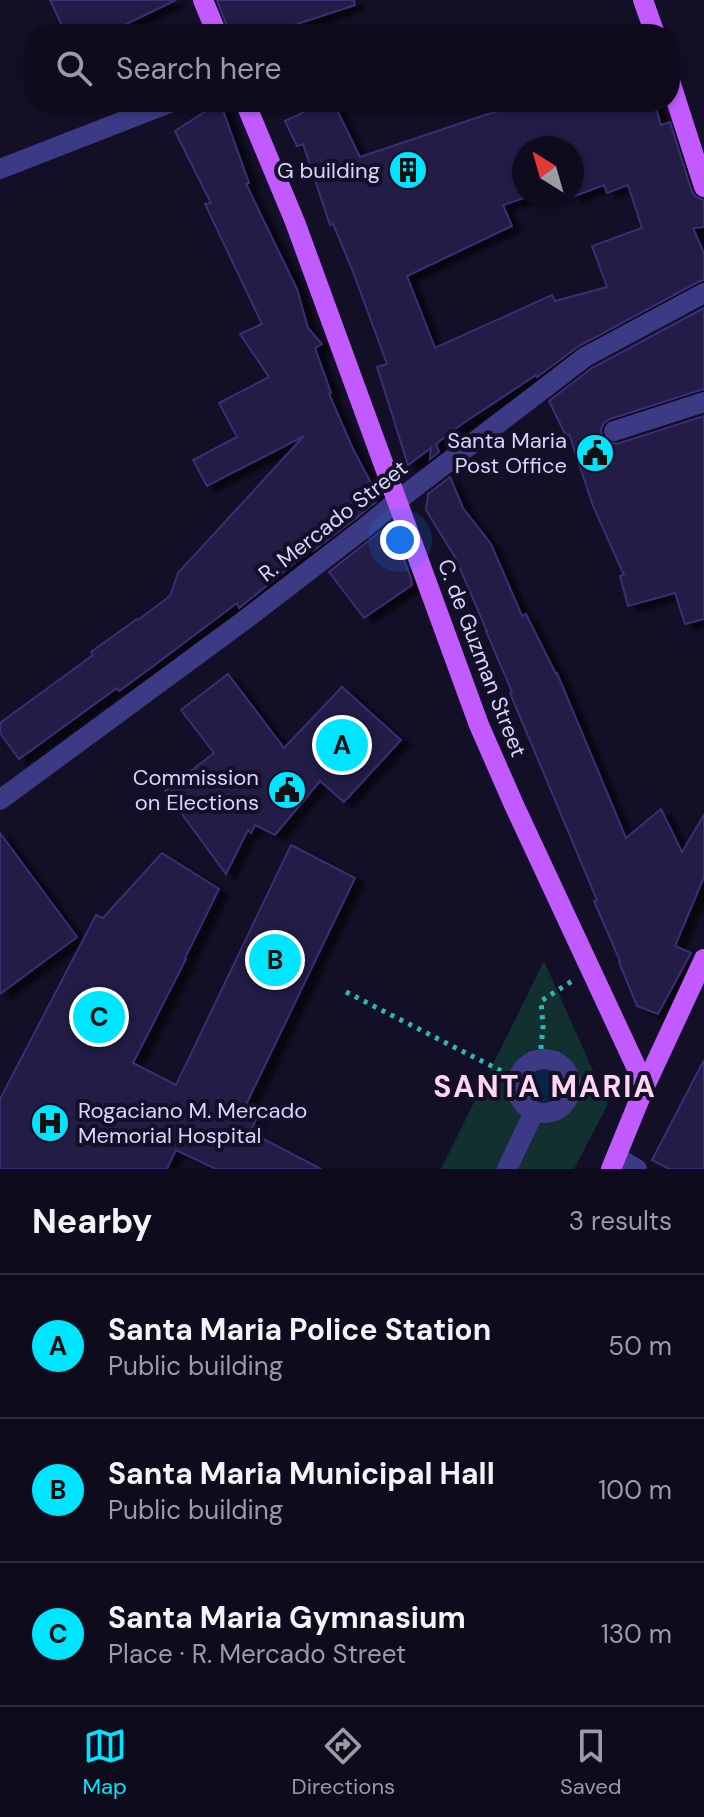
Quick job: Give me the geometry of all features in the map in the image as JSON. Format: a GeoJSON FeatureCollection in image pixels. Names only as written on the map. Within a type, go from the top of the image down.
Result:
{"type":"FeatureCollection","features":[{"type":"Feature","properties":{"kind":"main road"},"geometry":{"type":"LineString","coordinates":[[203,0],[213,24]]}},
{"type":"Feature","properties":{"kind":"main road"},"geometry":{"type":"LineString","coordinates":[[643,0],[651,24]]}},
{"type":"Feature","properties":{"kind":"main road","name":"C. de Guzman Street"},"geometry":{"type":"LineString","coordinates":[[249,112],[295,222],[479,725],[519,818],[645,1086]]}},
{"type":"Feature","properties":{"kind":"main road"},"geometry":{"type":"LineString","coordinates":[[680,112],[704,187]]}},
{"type":"Feature","properties":{"kind":"main road"},"geometry":{"type":"LineString","coordinates":[[614,1163],[645,1086],[698,987],[704,959]]}},
{"type":"Feature","properties":{"kind":"street"},"geometry":{"type":"LineString","coordinates":[[0,169],[146,112]]}},
{"type":"Feature","properties":{"kind":"street","name":"R. Mercado Street"},"geometry":{"type":"LineString","coordinates":[[0,800],[255,613],[585,357],[704,293]]}},
{"type":"Feature","properties":{"kind":"street"},"geometry":{"type":"LineString","coordinates":[[614,431],[704,402]]}},
{"type":"Feature","properties":{"kind":"street"},"geometry":{"type":"LineString","coordinates":[[540,1059],[551,1059],[562,1064],[569,1074],[571,1085],[570,1096],[564,1105],[545,1114],[525,1107],[516,1089],[521,1070],[540,1059]]}},
{"type":"Feature","properties":{"kind":"street"},"geometry":{"type":"LineString","coordinates":[[507,1169],[534,1112]]}},
{"type":"Feature","properties":{"kind":"street"},"geometry":{"type":"LineString","coordinates":[[614,1163],[637,1169]]}},
{"type":"Feature","properties":{"kind":"path"},"geometry":{"type":"LineString","coordinates":[[540,1059],[543,1026],[541,1001],[590,969]]}},
{"type":"Feature","properties":{"kind":"path"},"geometry":{"type":"LineString","coordinates":[[346,992],[517,1079]]}},
{"type":"Feature","properties":{"kind":"green space"},"geometry":{"type":"Polygon","coordinates":[[[544,961],[608,1104],[574,1169],[441,1169],[544,961]]]}},
{"type":"Feature","properties":{"kind":"water"},"geometry":{"type":"Polygon","coordinates":[[[544,1070],[557,1075],[562,1088],[557,1101],[544,1106],[531,1101],[526,1088],[531,1075],[544,1070]]]}},
{"type":"Feature","properties":{"kind":"building"},"geometry":{"type":"Polygon","coordinates":[[[50,0],[176,0],[126,24],[61,24],[50,0]]]}},
{"type":"Feature","properties":{"kind":"building"},"geometry":{"type":"Polygon","coordinates":[[[217,0],[354,0],[355,5],[297,24],[226,24],[217,0]]]}},
{"type":"Feature","properties":{"kind":"building"},"geometry":{"type":"Polygon","coordinates":[[[204,112],[224,112],[249,183],[246,184],[297,289],[308,328],[322,344],[315,348],[329,394],[378,496],[374,499],[376,502],[355,519],[239,608],[237,603],[119,691],[117,688],[19,759],[0,733],[0,723],[93,655],[91,652],[170,596],[178,573],[304,436],[207,486],[193,460],[237,437],[219,403],[269,377],[240,334],[262,324],[205,204],[211,203],[175,131],[204,112]]]}},
{"type":"Feature","properties":{"kind":"building"},"geometry":{"type":"Polygon","coordinates":[[[304,112],[338,112],[360,157],[496,112],[657,112],[661,125],[670,122],[692,192],[704,200],[704,227],[693,228],[704,253],[704,280],[579,346],[537,377],[462,424],[436,444],[439,452],[430,459],[431,448],[408,465],[377,367],[387,364],[352,269],[333,224],[330,225],[303,144],[297,146],[285,121],[304,112]],[[512,136],[512,202],[503,205],[512,226],[407,276],[435,348],[552,295],[555,301],[607,287],[592,246],[642,228],[628,185],[607,193],[604,185],[584,192],[584,136],[512,136]]]}},
{"type":"Feature","properties":{"kind":"building"},"geometry":{"type":"Polygon","coordinates":[[[704,308],[704,389],[610,419],[601,429],[606,441],[617,444],[704,416],[704,619],[685,624],[675,593],[628,606],[620,576],[624,575],[593,506],[569,434],[566,436],[549,401],[592,368],[704,308]]]}},
{"type":"Feature","properties":{"kind":"building"},"geometry":{"type":"Polygon","coordinates":[[[450,477],[463,508],[491,544],[522,616],[526,614],[557,673],[626,838],[661,809],[682,852],[704,815],[704,877],[675,946],[691,953],[658,1014],[637,1006],[487,631],[455,557],[426,510],[428,494],[450,477]]]}},
{"type":"Feature","properties":{"kind":"building"},"geometry":{"type":"Polygon","coordinates":[[[390,524],[412,585],[364,618],[329,572],[390,524]]]}},
{"type":"Feature","properties":{"kind":"building"},"geometry":{"type":"Polygon","coordinates":[[[228,674],[284,748],[342,687],[401,740],[344,802],[320,781],[275,835],[255,825],[251,833],[248,830],[226,874],[165,791],[214,753],[181,710],[228,674]]]}},
{"type":"Feature","properties":{"kind":"building"},"geometry":{"type":"Polygon","coordinates":[[[0,833],[77,937],[0,994],[0,833]]]}},
{"type":"Feature","properties":{"kind":"building"},"geometry":{"type":"Polygon","coordinates":[[[291,845],[355,878],[242,1113],[256,1120],[250,1132],[321,1169],[216,1169],[176,1150],[167,1169],[0,1169],[0,1099],[96,915],[103,918],[162,853],[219,889],[133,1063],[176,1085],[291,845]]]}},
{"type":"Feature","properties":{"kind":"building"},"geometry":{"type":"Polygon","coordinates":[[[704,1060],[704,1169],[669,1169],[652,1160],[704,1060]]]}},
{"type":"Feature","properties":{"kind":"place","name":"G building"},"geometry":{"type":"Point","coordinates":[408,170]}},
{"type":"Feature","properties":{"kind":"place","name":"Santa Maria Post Office"},"geometry":{"type":"Point","coordinates":[595,453]}},
{"type":"Feature","properties":{"kind":"place","name":"Santa Maria Police Station"},"geometry":{"type":"Point","coordinates":[342,745]}},
{"type":"Feature","properties":{"kind":"place","name":"Commission on Elections"},"geometry":{"type":"Point","coordinates":[287,790]}},
{"type":"Feature","properties":{"kind":"place","name":"Santa Maria Municipal Hall"},"geometry":{"type":"Point","coordinates":[275,960]}},
{"type":"Feature","properties":{"kind":"place","name":"Santa Maria Gymnasium"},"geometry":{"type":"Point","coordinates":[99,1017]}},
{"type":"Feature","properties":{"kind":"place","name":"Rogaciano M. Mercado Memorial Hospital"},"geometry":{"type":"Point","coordinates":[50,1123]}},
{"type":"Feature","properties":{"kind":"district","name":"SANTA MARIA"},"geometry":{"type":"Point","coordinates":[545,1086]}}]}
